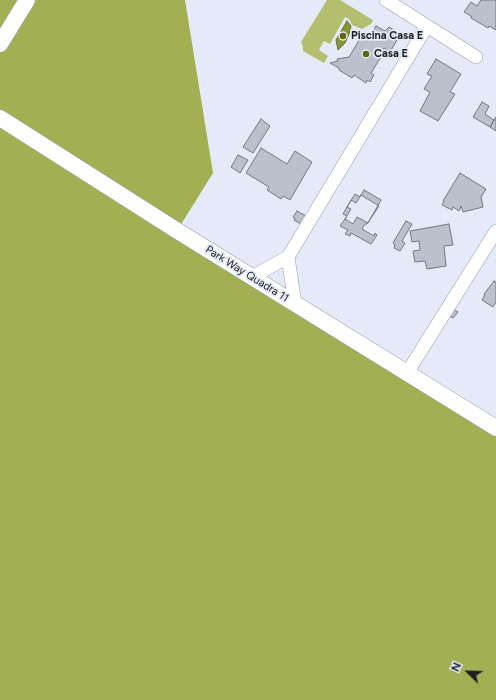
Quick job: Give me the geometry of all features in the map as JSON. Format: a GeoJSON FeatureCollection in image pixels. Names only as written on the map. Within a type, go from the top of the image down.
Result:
{"type":"FeatureCollection","features":[{"type":"Feature","properties":{"kind":"street"},"geometry":{"type":"LineString","coordinates":[[0,44],[27,0]]}},
{"type":"Feature","properties":{"kind":"street"},"geometry":{"type":"LineString","coordinates":[[386,0],[476,57]]}},
{"type":"Feature","properties":{"kind":"street"},"geometry":{"type":"LineString","coordinates":[[252,277],[288,257],[427,26]]}},
{"type":"Feature","properties":{"kind":"street","name":"Park Way Quadra 11"},"geometry":{"type":"LineString","coordinates":[[0,118],[295,304],[496,428]]}},
{"type":"Feature","properties":{"kind":"street"},"geometry":{"type":"LineString","coordinates":[[406,373],[496,231]]}},
{"type":"Feature","properties":{"kind":"street"},"geometry":{"type":"LineString","coordinates":[[288,257],[295,304]]}},
{"type":"Feature","properties":{"kind":"shaded area"},"geometry":{"type":"Polygon","coordinates":[[[0,0],[185,0],[213,173],[175,234],[496,426],[496,700],[0,700],[0,0]]]}},
{"type":"Feature","properties":{"kind":"shaded area"},"geometry":{"type":"Polygon","coordinates":[[[327,0],[340,0],[373,20],[371,24],[362,29],[352,25],[349,19],[345,17],[330,44],[324,41],[319,50],[328,56],[324,63],[303,51],[301,42],[327,0]]]}},
{"type":"Feature","properties":{"kind":"shaded area","name":"Piscina Casa E"},"geometry":{"type":"Polygon","coordinates":[[[347,21],[351,26],[349,34],[345,43],[338,50],[336,40],[347,21]]]}},
{"type":"Feature","properties":{"kind":"building"},"geometry":{"type":"Polygon","coordinates":[[[481,0],[496,0],[496,30],[489,26],[488,28],[464,12],[471,2],[477,6],[481,0]]]}},
{"type":"Feature","properties":{"kind":"building","name":"Casa E"},"geometry":{"type":"Polygon","coordinates":[[[376,26],[385,31],[389,27],[396,31],[393,37],[397,40],[390,52],[384,48],[379,56],[381,57],[371,73],[374,75],[370,82],[367,80],[366,83],[354,75],[352,78],[330,63],[338,61],[337,59],[349,57],[361,37],[371,34],[376,26]]]}},
{"type":"Feature","properties":{"kind":"building"},"geometry":{"type":"Polygon","coordinates":[[[436,59],[461,74],[450,92],[455,94],[438,121],[420,111],[430,92],[424,89],[432,76],[427,74],[436,59]]]}},
{"type":"Feature","properties":{"kind":"building"},"geometry":{"type":"Polygon","coordinates":[[[482,102],[489,106],[485,114],[494,120],[490,127],[473,117],[482,102]]]}},
{"type":"Feature","properties":{"kind":"building"},"geometry":{"type":"Polygon","coordinates":[[[496,117],[496,131],[490,127],[496,117]]]}},
{"type":"Feature","properties":{"kind":"building"},"geometry":{"type":"Polygon","coordinates":[[[261,119],[270,126],[253,153],[243,147],[261,119]]]}},
{"type":"Feature","properties":{"kind":"building"},"geometry":{"type":"Polygon","coordinates":[[[261,148],[287,164],[295,151],[312,162],[290,200],[283,196],[281,199],[267,190],[269,187],[246,173],[261,148]]]}},
{"type":"Feature","properties":{"kind":"building"},"geometry":{"type":"Polygon","coordinates":[[[238,155],[248,160],[240,173],[231,167],[238,155]]]}},
{"type":"Feature","properties":{"kind":"building"},"geometry":{"type":"Polygon","coordinates":[[[460,173],[486,189],[481,197],[483,207],[463,212],[461,206],[459,211],[453,207],[452,210],[442,205],[460,173]]]}},
{"type":"Feature","properties":{"kind":"building"},"geometry":{"type":"Polygon","coordinates":[[[364,190],[381,200],[368,223],[357,217],[353,224],[345,219],[351,209],[347,207],[355,194],[360,197],[364,190]]]}},
{"type":"Feature","properties":{"kind":"building"},"geometry":{"type":"Polygon","coordinates":[[[361,195],[379,206],[362,229],[374,236],[375,233],[377,235],[371,244],[351,233],[350,236],[345,234],[348,230],[340,226],[347,216],[343,214],[351,200],[356,203],[361,195]]]}},
{"type":"Feature","properties":{"kind":"building"},"geometry":{"type":"Polygon","coordinates":[[[297,211],[306,216],[301,224],[294,220],[295,218],[293,217],[297,211]]]}},
{"type":"Feature","properties":{"kind":"building"},"geometry":{"type":"Polygon","coordinates":[[[406,221],[412,224],[402,241],[405,243],[400,251],[394,248],[395,245],[393,243],[406,221]]]}},
{"type":"Feature","properties":{"kind":"building"},"geometry":{"type":"Polygon","coordinates":[[[449,224],[453,245],[444,246],[446,266],[427,269],[425,261],[415,262],[413,251],[420,250],[419,241],[412,242],[410,231],[449,224]]]}},
{"type":"Feature","properties":{"kind":"building"},"geometry":{"type":"Polygon","coordinates":[[[494,281],[496,282],[496,302],[493,307],[482,300],[485,295],[484,294],[494,281]]]}},
{"type":"Feature","properties":{"kind":"building"},"geometry":{"type":"Polygon","coordinates":[[[452,308],[458,312],[453,318],[450,316],[452,308]]]}},
{"type":"Feature","properties":{"kind":"place","name":"Piscina Casa E"},"geometry":{"type":"Point","coordinates":[343,36]}},
{"type":"Feature","properties":{"kind":"place","name":"Casa E"},"geometry":{"type":"Point","coordinates":[366,54]}}]}
